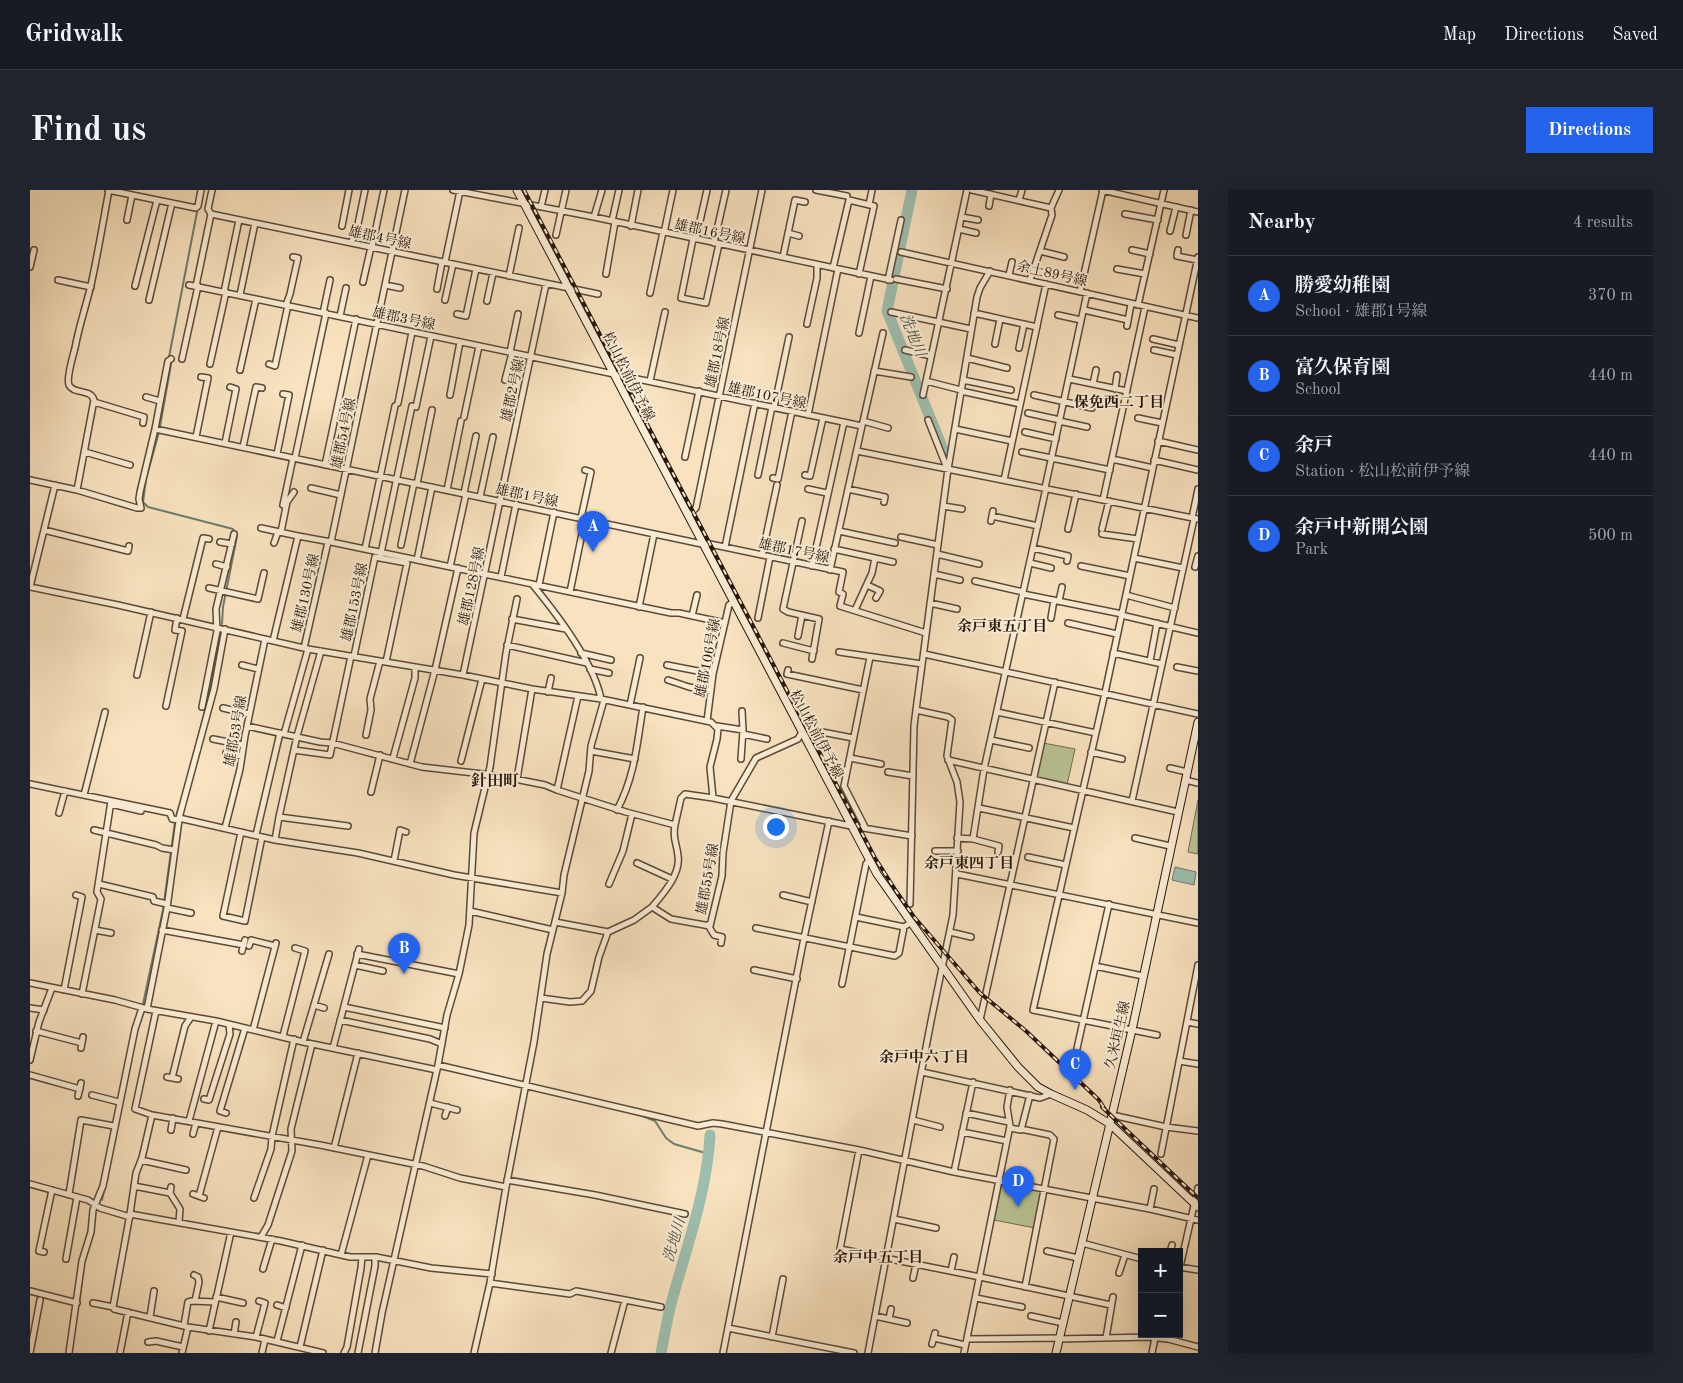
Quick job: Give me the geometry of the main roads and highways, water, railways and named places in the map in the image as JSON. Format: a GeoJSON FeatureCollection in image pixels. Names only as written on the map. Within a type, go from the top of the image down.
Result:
{"type":"FeatureCollection","features":[{"type":"Feature","properties":{"kind":"main road","name":"松山松前伊予線"},"geometry":{"type":"LineString","coordinates":[[517,190],[851,826],[907,925],[943,968],[980,1020],[1018,1068],[1038,1087],[1087,1110],[1110,1124],[1196,1205]]}},
{"type":"Feature","properties":{"kind":"main road","name":"久米垣生線"},"geometry":{"type":"LineString","coordinates":[[1056,1353],[1132,1030],[1198,722]]}},
{"type":"Feature","properties":{"kind":"waterway","name":"洗地川"},"geometry":{"type":"LineString","coordinates":[[912,190],[887,311],[946,457]]}},
{"type":"Feature","properties":{"kind":"waterway"},"geometry":{"type":"LineString","coordinates":[[197,212],[169,357],[171,364],[159,432],[146,479],[143,502],[148,507],[233,529],[237,536],[223,607],[222,624]]}},
{"type":"Feature","properties":{"kind":"waterway"},"geometry":{"type":"LineString","coordinates":[[188,777],[210,691],[220,633]]}},
{"type":"Feature","properties":{"kind":"waterway"},"geometry":{"type":"LineString","coordinates":[[176,817],[179,806]]}},
{"type":"Feature","properties":{"kind":"waterway"},"geometry":{"type":"LineString","coordinates":[[143,1004],[163,910],[175,822]]}},
{"type":"Feature","properties":{"kind":"waterway"},"geometry":{"type":"LineString","coordinates":[[640,1115],[655,1121],[666,1138],[674,1144],[709,1154]]}},
{"type":"Feature","properties":{"kind":"waterway","name":"洗地川"},"geometry":{"type":"LineString","coordinates":[[661,1353],[671,1304],[705,1178],[710,1135]]}},
{"type":"Feature","properties":{"kind":"waterway"},"geometry":{"type":"LineString","coordinates":[[102,1200],[112,1155]]}},
{"type":"Feature","properties":{"kind":"waterway"},"geometry":{"type":"LineString","coordinates":[[79,1303],[82,1280]]}},
{"type":"Feature","properties":{"kind":"railway"},"geometry":{"type":"LineString","coordinates":[[524,190],[875,858],[914,917],[980,993],[1026,1031],[1099,1100],[1106,1111]]}},
{"type":"Feature","properties":{"kind":"railway"},"geometry":{"type":"LineString","coordinates":[[1102,1107],[1198,1198]]}},
{"type":"Feature","properties":{"kind":"place","name":"勝愛幼稚園"},"geometry":{"type":"Point","coordinates":[593,552]}},
{"type":"Feature","properties":{"kind":"place","name":"富久保育園"},"geometry":{"type":"Point","coordinates":[404,974]}},
{"type":"Feature","properties":{"kind":"place","name":"余戸"},"geometry":{"type":"Point","coordinates":[1075,1090]}},
{"type":"Feature","properties":{"kind":"place","name":"余戸中新開公園"},"geometry":{"type":"Point","coordinates":[1018,1207]}},
{"type":"Feature","properties":{"kind":"district","name":"保免西二丁目"},"geometry":{"type":"Point","coordinates":[1119,402]}},
{"type":"Feature","properties":{"kind":"district","name":"余戸東五丁目"},"geometry":{"type":"Point","coordinates":[1002,626]}},
{"type":"Feature","properties":{"kind":"district","name":"針田町"},"geometry":{"type":"Point","coordinates":[495,780]}},
{"type":"Feature","properties":{"kind":"district","name":"余戸東四丁目"},"geometry":{"type":"Point","coordinates":[969,863]}},
{"type":"Feature","properties":{"kind":"district","name":"余戸中六丁目"},"geometry":{"type":"Point","coordinates":[924,1057]}},
{"type":"Feature","properties":{"kind":"district","name":"余戸中五丁目"},"geometry":{"type":"Point","coordinates":[878,1257]}}]}
